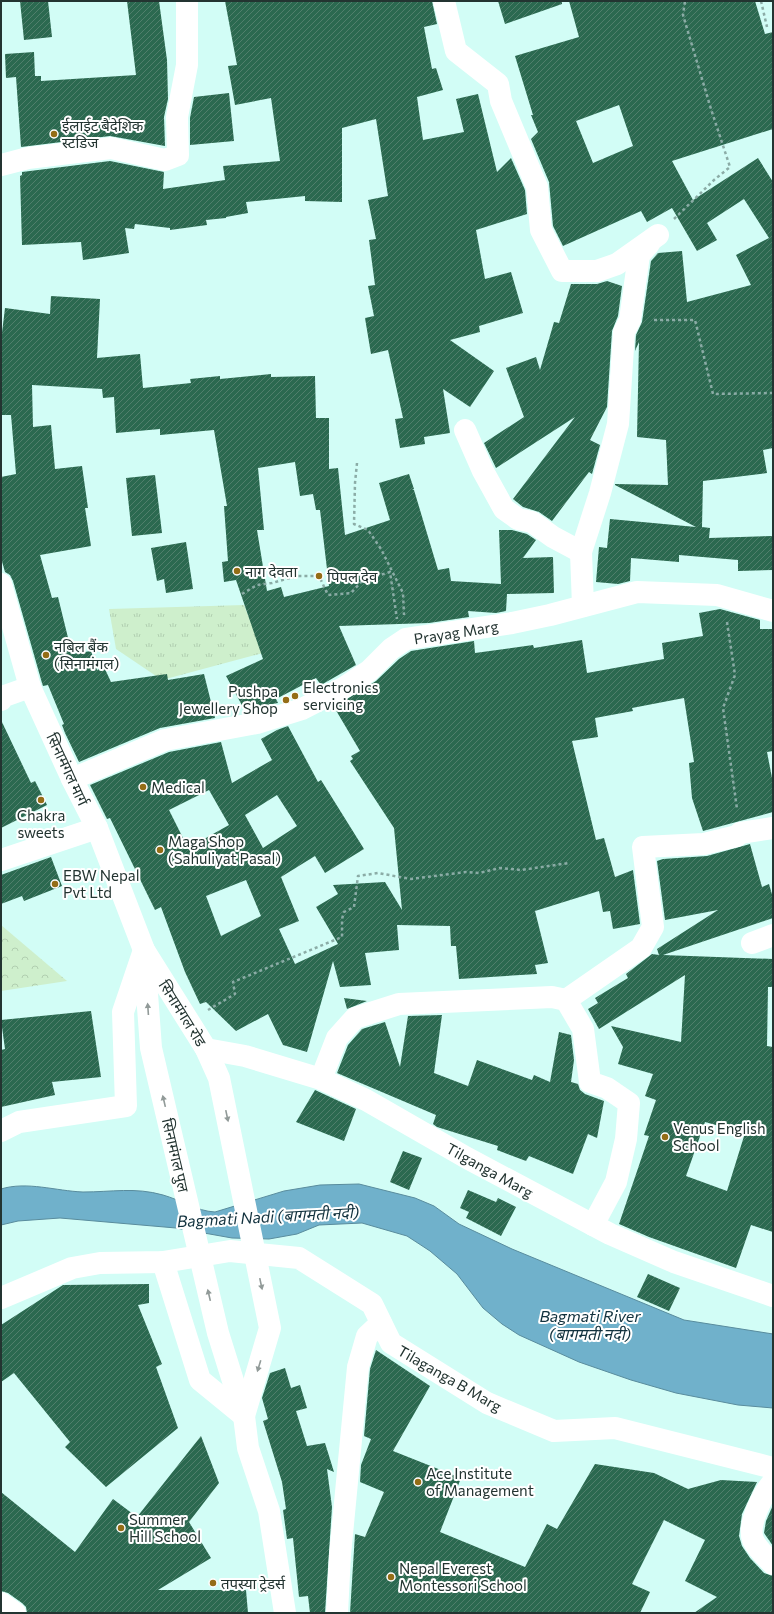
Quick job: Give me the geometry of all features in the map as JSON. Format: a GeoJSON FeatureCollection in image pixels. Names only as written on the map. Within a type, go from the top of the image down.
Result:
{"type":"FeatureCollection","features":[{"type":"Feature","properties":{"kind":"street"},"geometry":{"type":"LineString","coordinates":[[1,165],[28,158],[111,148],[165,160],[178,155],[177,118],[187,65],[187,1]]}},
{"type":"Feature","properties":{"kind":"street"},"geometry":{"type":"LineString","coordinates":[[444,1],[456,51],[498,84],[501,101],[537,187],[541,230],[562,271],[598,271],[617,264],[658,234]]}},
{"type":"Feature","properties":{"kind":"street"},"geometry":{"type":"LineString","coordinates":[[583,606],[580,552],[600,493],[618,424],[624,332],[630,320],[639,255],[658,234]]}},
{"type":"Feature","properties":{"kind":"street"},"geometry":{"type":"LineString","coordinates":[[465,430],[483,471],[504,509],[518,519],[532,522],[553,537],[580,552]]}},
{"type":"Feature","properties":{"kind":"street","name":"सिनामंगल मार्ग"},"geometry":{"type":"LineString","coordinates":[[1,584],[30,687],[72,779],[97,828],[144,950]]}},
{"type":"Feature","properties":{"kind":"street","name":"Prayag Marg"},"geometry":{"type":"LineString","coordinates":[[72,779],[165,740],[257,723],[302,710],[345,687],[369,671],[391,649],[402,632],[512,623],[637,592],[717,595],[773,611]]}},
{"type":"Feature","properties":{"kind":"street"},"geometry":{"type":"LineString","coordinates":[[1,700],[2,698],[30,687]]}},
{"type":"Feature","properties":{"kind":"street"},"geometry":{"type":"LineString","coordinates":[[1,860],[97,828]]}},
{"type":"Feature","properties":{"kind":"street"},"geometry":{"type":"LineString","coordinates":[[322,1079],[337,1038],[346,1027],[355,1018],[391,1006],[399,1004],[552,997],[566,1000],[641,948],[653,927],[643,847],[704,844],[737,836],[740,832],[773,828]]}},
{"type":"Feature","properties":{"kind":"street"},"geometry":{"type":"LineString","coordinates":[[752,943],[773,935]]}},
{"type":"Feature","properties":{"kind":"street"},"geometry":{"type":"LineString","coordinates":[[1,1131],[19,1122],[126,1106],[123,1012],[144,950]]}},
{"type":"Feature","properties":{"kind":"street","name":"सिनामंगल रोड"},"geometry":{"type":"LineString","coordinates":[[144,950],[206,1049],[219,1078],[270,1328],[244,1416]]}},
{"type":"Feature","properties":{"kind":"street","name":"सिनामंगल पुल"},"geometry":{"type":"LineString","coordinates":[[144,950],[152,1048],[218,1333],[244,1416]]}},
{"type":"Feature","properties":{"kind":"street"},"geometry":{"type":"LineString","coordinates":[[566,1000],[583,1029],[590,1082],[607,1088],[629,1103],[626,1139],[616,1182],[593,1226]]}},
{"type":"Feature","properties":{"kind":"street","name":"Tilganga Marg"},"geometry":{"type":"LineString","coordinates":[[206,1049],[245,1056],[322,1079],[366,1100],[466,1158],[593,1226],[674,1262],[773,1296]]}},
{"type":"Feature","properties":{"kind":"street","name":"Tilaganga B Marg"},"geometry":{"type":"LineString","coordinates":[[1,1298],[72,1268],[100,1263],[163,1262],[230,1251],[299,1258],[372,1304],[391,1343],[487,1403],[554,1431],[615,1428],[773,1468]]}},
{"type":"Feature","properties":{"kind":"street"},"geometry":{"type":"LineString","coordinates":[[163,1262],[200,1380],[244,1416],[248,1448],[269,1511],[285,1613]]}},
{"type":"Feature","properties":{"kind":"street"},"geometry":{"type":"LineString","coordinates":[[337,1613],[340,1555],[358,1367],[367,1336],[381,1323]]}},
{"type":"Feature","properties":{"kind":"street"},"geometry":{"type":"LineString","coordinates":[[773,1482],[755,1511],[752,1538],[758,1548],[773,1564]]}},
{"type":"Feature","properties":{"kind":"street"},"geometry":{"type":"LineString","coordinates":[[1,1603],[15,1613]]}},
{"type":"Feature","properties":{"kind":"path"},"geometry":{"type":"LineString","coordinates":[[658,234],[714,180],[730,167],[683,15],[685,1]]}},
{"type":"Feature","properties":{"kind":"path"},"geometry":{"type":"LineString","coordinates":[[761,1],[767,26]]}},
{"type":"Feature","properties":{"kind":"path"},"geometry":{"type":"LineString","coordinates":[[630,320],[695,320],[713,394],[773,393]]}},
{"type":"Feature","properties":{"kind":"path"},"geometry":{"type":"LineString","coordinates":[[357,463],[354,524],[368,530],[376,541],[402,594],[402,632]]}},
{"type":"Feature","properties":{"kind":"path"},"geometry":{"type":"LineString","coordinates":[[242,594],[257,585],[272,583],[298,576],[319,576],[328,595],[351,592],[363,580],[390,572],[402,632]]}},
{"type":"Feature","properties":{"kind":"path"},"geometry":{"type":"LineString","coordinates":[[717,595],[726,616],[735,675],[723,708],[740,832]]}},
{"type":"Feature","properties":{"kind":"path"},"geometry":{"type":"LineString","coordinates":[[189,1022],[235,994],[233,982],[342,937],[342,919],[344,912],[354,907],[358,876],[378,873],[411,878],[466,872],[479,873],[500,868],[521,870],[569,863]]}},
{"type":"Feature","properties":{"kind":"green space"},"geometry":{"type":"Polygon","coordinates":[[[244,605],[263,653],[162,680],[116,649],[109,609],[244,605]]]}},
{"type":"Feature","properties":{"kind":"green space"},"geometry":{"type":"Polygon","coordinates":[[[1,925],[67,981],[1,991],[1,925]]]}},
{"type":"Feature","properties":{"kind":"water","name":"Bagmati River (बागमती नदी)"},"geometry":{"type":"Polygon","coordinates":[[[359,1184],[415,1198],[434,1206],[459,1224],[512,1249],[684,1320],[773,1334],[773,1408],[738,1405],[676,1393],[631,1380],[579,1362],[519,1335],[502,1324],[483,1308],[457,1274],[430,1251],[407,1236],[362,1223],[319,1225],[297,1234],[269,1239],[232,1238],[176,1228],[60,1218],[18,1221],[1,1225],[1,1189],[11,1187],[31,1186],[83,1192],[123,1190],[143,1191],[170,1197],[201,1210],[215,1212],[284,1191],[320,1185],[359,1184]]]}},
{"type":"Feature","properties":{"kind":"building"},"geometry":{"type":"Polygon","coordinates":[[[20,1],[48,1],[52,37],[24,40],[20,1]]]}},
{"type":"Feature","properties":{"kind":"building"},"geometry":{"type":"Polygon","coordinates":[[[127,1],[159,1],[167,60],[168,99],[164,117],[165,146],[110,136],[21,147],[16,77],[6,78],[5,54],[34,52],[35,76],[41,76],[41,81],[136,75],[127,1]]]}},
{"type":"Feature","properties":{"kind":"building"},"geometry":{"type":"Polygon","coordinates":[[[225,1],[432,1],[437,24],[424,27],[432,69],[436,68],[443,90],[417,97],[423,140],[464,132],[456,99],[478,94],[497,172],[511,158],[525,190],[527,214],[476,230],[485,279],[511,272],[523,313],[479,326],[480,332],[450,340],[494,371],[470,407],[443,389],[450,433],[424,437],[425,444],[400,448],[395,419],[403,418],[388,350],[371,354],[365,318],[374,316],[368,286],[375,285],[369,240],[376,239],[368,200],[388,196],[376,119],[342,128],[342,202],[305,201],[305,196],[246,202],[248,213],[226,218],[206,220],[207,225],[170,230],[170,228],[135,224],[134,229],[125,228],[129,253],[83,260],[81,242],[22,245],[20,176],[22,175],[22,172],[110,161],[164,172],[163,189],[225,180],[223,166],[280,161],[271,98],[235,105],[228,66],[237,65],[225,1]]]}},
{"type":"Feature","properties":{"kind":"building"},"geometry":{"type":"Polygon","coordinates":[[[498,1],[562,1],[562,4],[505,24],[498,1]]]}},
{"type":"Feature","properties":{"kind":"building"},"geometry":{"type":"Polygon","coordinates":[[[569,1],[755,1],[765,34],[773,32],[773,129],[672,161],[693,200],[758,158],[773,182],[773,448],[763,450],[767,473],[703,481],[702,527],[710,528],[709,538],[773,536],[773,570],[738,571],[738,560],[679,555],[679,562],[631,558],[630,581],[618,584],[596,582],[599,547],[607,548],[610,519],[696,527],[615,485],[668,485],[666,440],[637,437],[639,342],[635,351],[636,335],[642,322],[651,261],[658,253],[682,251],[687,302],[751,285],[736,255],[769,238],[744,199],[707,223],[717,240],[697,251],[672,208],[647,222],[641,211],[563,246],[553,226],[549,182],[531,139],[538,132],[531,115],[533,115],[515,56],[579,37],[569,1]],[[619,105],[576,121],[593,163],[633,146],[619,105]]]}},
{"type":"Feature","properties":{"kind":"building"},"geometry":{"type":"Polygon","coordinates":[[[229,93],[234,141],[190,145],[190,118],[194,97],[229,93]]]}},
{"type":"Feature","properties":{"kind":"building"},"geometry":{"type":"Polygon","coordinates":[[[607,281],[622,286],[618,316],[612,331],[607,407],[590,440],[600,445],[592,474],[589,472],[552,521],[539,512],[523,507],[513,499],[575,417],[496,468],[484,443],[524,417],[506,368],[536,357],[540,370],[554,322],[559,323],[571,284],[597,284],[607,281]]]}},
{"type":"Feature","properties":{"kind":"building"},"geometry":{"type":"Polygon","coordinates":[[[51,296],[100,299],[97,358],[140,354],[143,388],[191,383],[190,379],[220,376],[220,379],[271,374],[271,377],[315,376],[316,418],[329,418],[329,469],[338,468],[345,535],[390,520],[379,483],[409,474],[414,489],[412,490],[414,490],[438,570],[449,568],[451,581],[501,584],[499,530],[512,530],[527,534],[536,540],[523,558],[553,557],[554,593],[507,594],[506,611],[496,613],[468,611],[469,617],[429,623],[339,626],[356,665],[321,685],[316,678],[276,699],[278,703],[244,709],[226,676],[263,659],[236,580],[224,582],[222,562],[228,561],[224,506],[227,506],[214,430],[160,435],[160,429],[116,433],[114,397],[103,398],[102,389],[32,385],[33,427],[51,425],[55,469],[82,466],[88,508],[85,508],[91,546],[40,555],[52,598],[58,597],[72,654],[91,651],[97,670],[104,667],[111,682],[167,674],[168,680],[204,674],[215,718],[160,728],[79,762],[65,733],[62,725],[64,724],[48,685],[43,686],[13,581],[10,575],[5,572],[1,558],[1,477],[16,474],[11,415],[1,415],[1,341],[5,308],[50,314],[51,296]],[[295,462],[258,468],[264,530],[257,530],[267,591],[281,587],[284,597],[329,586],[320,510],[316,510],[313,494],[300,496],[295,462]]]}},
{"type":"Feature","properties":{"kind":"building"},"geometry":{"type":"Polygon","coordinates":[[[155,475],[162,533],[132,536],[126,478],[155,475]]]}},
{"type":"Feature","properties":{"kind":"building"},"geometry":{"type":"Polygon","coordinates":[[[186,542],[193,589],[166,593],[164,579],[157,581],[151,548],[186,542]]]}},
{"type":"Feature","properties":{"kind":"building"},"geometry":{"type":"Polygon","coordinates":[[[720,609],[760,620],[760,629],[773,629],[773,751],[767,752],[773,783],[773,812],[703,831],[692,798],[689,763],[694,762],[684,698],[632,708],[633,711],[595,718],[598,737],[572,741],[596,840],[604,838],[615,877],[633,870],[640,924],[613,929],[610,911],[603,912],[599,891],[535,911],[548,963],[535,965],[537,974],[459,979],[456,946],[451,946],[450,926],[397,925],[399,950],[365,953],[371,985],[340,987],[333,961],[307,1052],[283,1045],[268,1014],[236,1031],[206,1002],[200,1004],[185,972],[161,907],[155,910],[110,818],[107,819],[90,785],[169,752],[221,742],[232,783],[272,760],[261,739],[288,726],[318,782],[321,780],[364,849],[325,873],[315,856],[281,877],[299,921],[279,929],[295,964],[338,944],[316,907],[338,894],[333,885],[385,882],[402,910],[394,828],[350,761],[353,759],[351,756],[360,751],[334,707],[376,681],[399,659],[411,651],[474,641],[475,653],[533,645],[534,648],[582,640],[587,673],[664,659],[662,643],[703,636],[699,613],[720,609]],[[209,790],[169,810],[188,848],[229,825],[209,790]],[[277,795],[245,815],[263,848],[297,826],[277,795]],[[246,880],[206,896],[221,936],[261,916],[246,880]]]}},
{"type":"Feature","properties":{"kind":"building"},"geometry":{"type":"Polygon","coordinates":[[[1,720],[31,783],[35,781],[47,805],[1,828],[1,720]]]}},
{"type":"Feature","properties":{"kind":"building"},"geometry":{"type":"Polygon","coordinates":[[[750,844],[762,887],[769,884],[773,898],[773,918],[663,955],[773,959],[773,987],[768,987],[767,1046],[773,1047],[773,1232],[751,1225],[736,1268],[649,1237],[619,1224],[649,1136],[644,1135],[656,1100],[645,1096],[653,1074],[618,1064],[623,1047],[611,1026],[681,1042],[685,975],[599,1029],[588,1009],[598,1003],[595,998],[628,978],[626,974],[652,954],[659,955],[657,949],[718,910],[665,920],[657,861],[663,859],[707,856],[750,844]],[[705,1122],[686,1176],[727,1191],[745,1133],[705,1122]]]}},
{"type":"Feature","properties":{"kind":"building"},"geometry":{"type":"Polygon","coordinates":[[[51,857],[62,886],[24,901],[22,896],[1,904],[1,875],[51,857]]]}},
{"type":"Feature","properties":{"kind":"building"},"geometry":{"type":"Polygon","coordinates":[[[344,998],[367,1001],[347,1009],[344,998]]]}},
{"type":"Feature","properties":{"kind":"building"},"geometry":{"type":"Polygon","coordinates":[[[91,1011],[101,1077],[52,1082],[55,1095],[1,1107],[1,1050],[5,1049],[1,1020],[91,1011]]]}},
{"type":"Feature","properties":{"kind":"building"},"geometry":{"type":"Polygon","coordinates":[[[442,1015],[434,1073],[468,1086],[477,1060],[532,1080],[534,1075],[550,1082],[559,1032],[571,1035],[574,1060],[571,1082],[578,1084],[580,1090],[585,1094],[604,1101],[597,1138],[588,1134],[573,1174],[529,1156],[526,1161],[497,1150],[498,1146],[437,1127],[433,1124],[436,1115],[337,1073],[348,1045],[362,1029],[385,1022],[400,1067],[408,1016],[442,1015]]]}},
{"type":"Feature","properties":{"kind":"building"},"geometry":{"type":"Polygon","coordinates":[[[315,1090],[356,1109],[344,1141],[296,1122],[315,1090]]]}},
{"type":"Feature","properties":{"kind":"building"},"geometry":{"type":"Polygon","coordinates":[[[403,1151],[422,1158],[409,1190],[390,1182],[403,1151]]]}},
{"type":"Feature","properties":{"kind":"building"},"geometry":{"type":"Polygon","coordinates":[[[468,1190],[496,1202],[498,1198],[516,1207],[501,1236],[466,1218],[469,1212],[460,1208],[468,1190]]]}},
{"type":"Feature","properties":{"kind":"building"},"geometry":{"type":"Polygon","coordinates":[[[648,1274],[680,1288],[669,1311],[637,1297],[648,1274]]]}},
{"type":"Feature","properties":{"kind":"building"},"geometry":{"type":"Polygon","coordinates":[[[149,1284],[149,1303],[138,1305],[162,1364],[156,1367],[178,1428],[106,1487],[65,1447],[70,1442],[14,1373],[1,1382],[1,1325],[63,1285],[149,1284]]]}},
{"type":"Feature","properties":{"kind":"building"},"geometry":{"type":"Polygon","coordinates":[[[376,1350],[430,1386],[393,1451],[461,1478],[440,1532],[525,1567],[547,1524],[557,1529],[595,1464],[654,1473],[688,1489],[721,1480],[757,1482],[742,1514],[739,1536],[742,1546],[750,1558],[764,1573],[773,1576],[773,1613],[694,1613],[717,1597],[685,1581],[705,1540],[664,1520],[632,1584],[650,1592],[640,1613],[350,1613],[355,1534],[365,1537],[384,1492],[360,1482],[361,1465],[371,1439],[364,1436],[370,1369],[376,1350]]]}},
{"type":"Feature","properties":{"kind":"building"},"geometry":{"type":"Polygon","coordinates":[[[285,1368],[291,1388],[300,1385],[307,1408],[296,1411],[307,1446],[325,1443],[334,1472],[327,1469],[332,1507],[325,1613],[310,1613],[308,1596],[299,1597],[293,1538],[287,1539],[283,1510],[286,1509],[282,1482],[263,1421],[268,1419],[262,1398],[270,1373],[285,1368]]]}},
{"type":"Feature","properties":{"kind":"building"},"geometry":{"type":"Polygon","coordinates":[[[201,1436],[219,1483],[189,1522],[211,1558],[158,1590],[246,1590],[248,1613],[27,1613],[26,1607],[22,1603],[8,1593],[1,1591],[1,1492],[75,1552],[113,1499],[137,1517],[201,1436]]]}},
{"type":"Feature","properties":{"kind":"building"},"geometry":{"type":"Polygon","coordinates":[[[773,1505],[773,1546],[764,1533],[766,1521],[773,1505]]]}},
{"type":"Feature","properties":{"kind":"place","name":"ईलाईट बैदेशिक स्टडिज"},"geometry":{"type":"Point","coordinates":[54,134]}},
{"type":"Feature","properties":{"kind":"place","name":"नाग देवता"},"geometry":{"type":"Point","coordinates":[237,571]}},
{"type":"Feature","properties":{"kind":"place","name":"पिपल देव"},"geometry":{"type":"Point","coordinates":[319,576]}},
{"type":"Feature","properties":{"kind":"place","name":"नबिल बैंक (सिनामंगल)"},"geometry":{"type":"Point","coordinates":[46,655]}},
{"type":"Feature","properties":{"kind":"place","name":"Electronics servicing"},"geometry":{"type":"Point","coordinates":[295,696]}},
{"type":"Feature","properties":{"kind":"place","name":"Pushpa Jewellery Shop"},"geometry":{"type":"Point","coordinates":[286,700]}},
{"type":"Feature","properties":{"kind":"place","name":"Medical"},"geometry":{"type":"Point","coordinates":[143,787]}},
{"type":"Feature","properties":{"kind":"place","name":"Chakra sweets"},"geometry":{"type":"Point","coordinates":[41,800]}},
{"type":"Feature","properties":{"kind":"place","name":"Maga Shop (Sahuliyat Pasal)"},"geometry":{"type":"Point","coordinates":[160,850]}},
{"type":"Feature","properties":{"kind":"place","name":"EBW Nepal Pvt Ltd"},"geometry":{"type":"Point","coordinates":[55,884]}},
{"type":"Feature","properties":{"kind":"place","name":"Venus English School"},"geometry":{"type":"Point","coordinates":[665,1137]}},
{"type":"Feature","properties":{"kind":"place","name":"Ace Institute of Management"},"geometry":{"type":"Point","coordinates":[418,1482]}},
{"type":"Feature","properties":{"kind":"place","name":"Summer Hill School"},"geometry":{"type":"Point","coordinates":[121,1528]}},
{"type":"Feature","properties":{"kind":"place","name":"Nepal Everest Montessori School"},"geometry":{"type":"Point","coordinates":[391,1577]}},
{"type":"Feature","properties":{"kind":"place","name":"तपस्या ट्रेडर्स"},"geometry":{"type":"Point","coordinates":[213,1583]}},
{"type":"Feature","properties":{"kind":"water label","name":"Bagmati Nadi (बागमती नदी)"},"geometry":{"type":"Point","coordinates":[268,1216]}}]}
